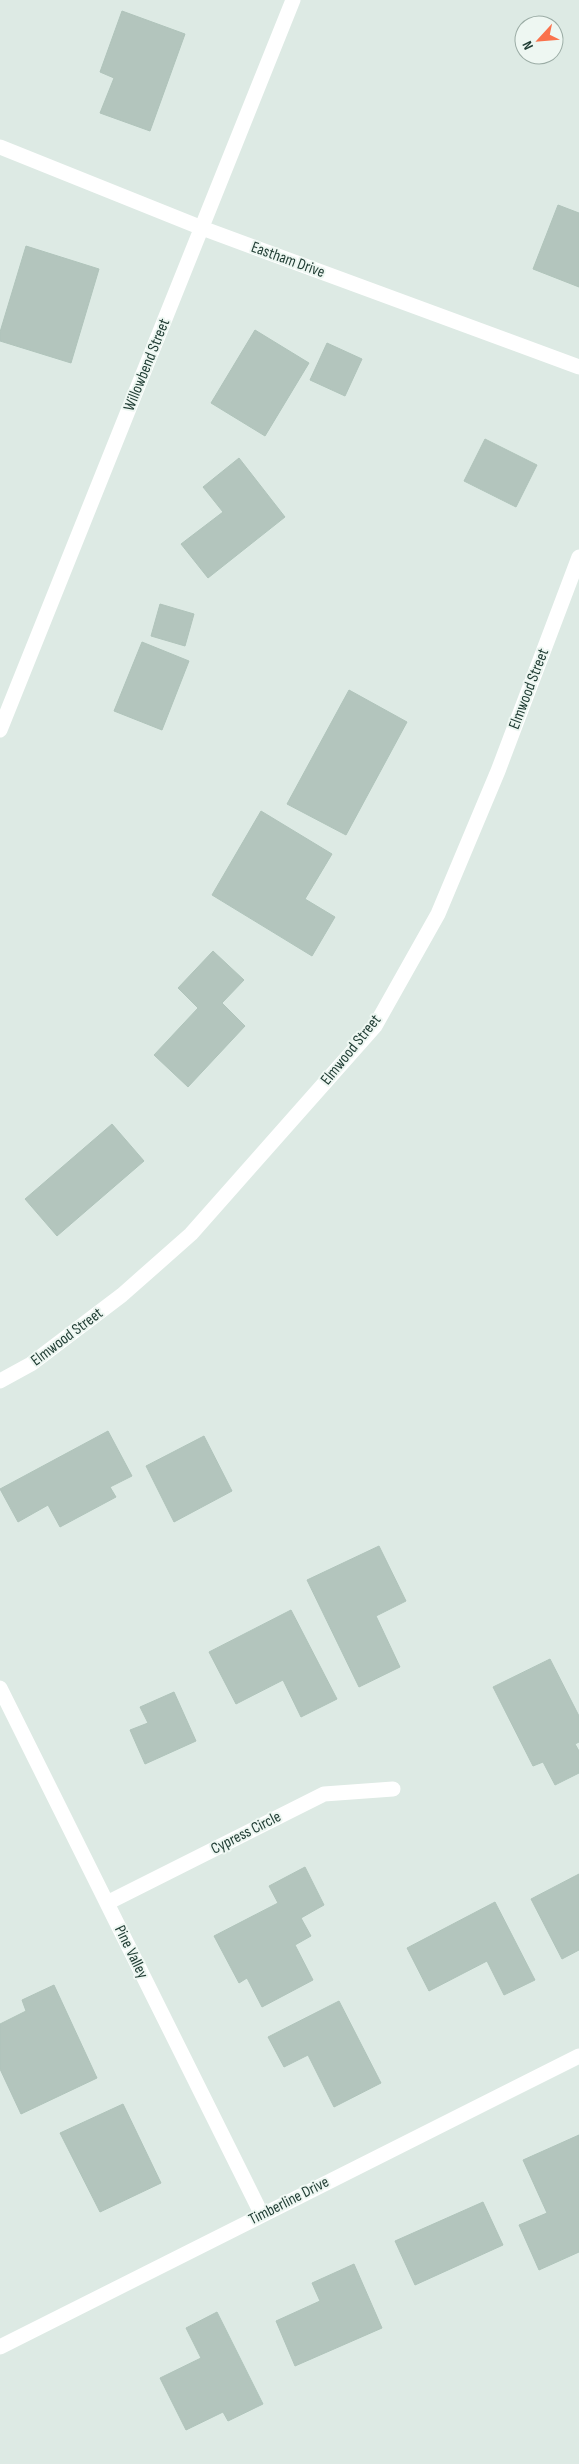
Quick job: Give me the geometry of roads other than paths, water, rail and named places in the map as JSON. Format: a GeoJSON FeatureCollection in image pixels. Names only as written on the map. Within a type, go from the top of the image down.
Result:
{"type":"FeatureCollection","features":[{"type":"Feature","properties":{"kind":"street","name":"Willowbend Street"},"geometry":{"type":"LineString","coordinates":[[0,730],[293,0]]}},
{"type":"Feature","properties":{"kind":"street","name":"Eastham Drive"},"geometry":{"type":"LineString","coordinates":[[0,147],[202,228],[579,367]]}},
{"type":"Feature","properties":{"kind":"street","name":"Elmwood Street"},"geometry":{"type":"LineString","coordinates":[[0,1380],[31,1364],[122,1296],[191,1234],[375,1026],[442,905],[498,771],[579,557]]}},
{"type":"Feature","properties":{"kind":"street","name":"Pine Valley"},"geometry":{"type":"LineString","coordinates":[[0,1688],[262,2215]]}},
{"type":"Feature","properties":{"kind":"street","name":"Cypress Circle"},"geometry":{"type":"LineString","coordinates":[[107,1903],[324,1794],[393,1789]]}},
{"type":"Feature","properties":{"kind":"street","name":"Timberline Drive"},"geometry":{"type":"LineString","coordinates":[[0,2347],[579,2056]]}}]}
